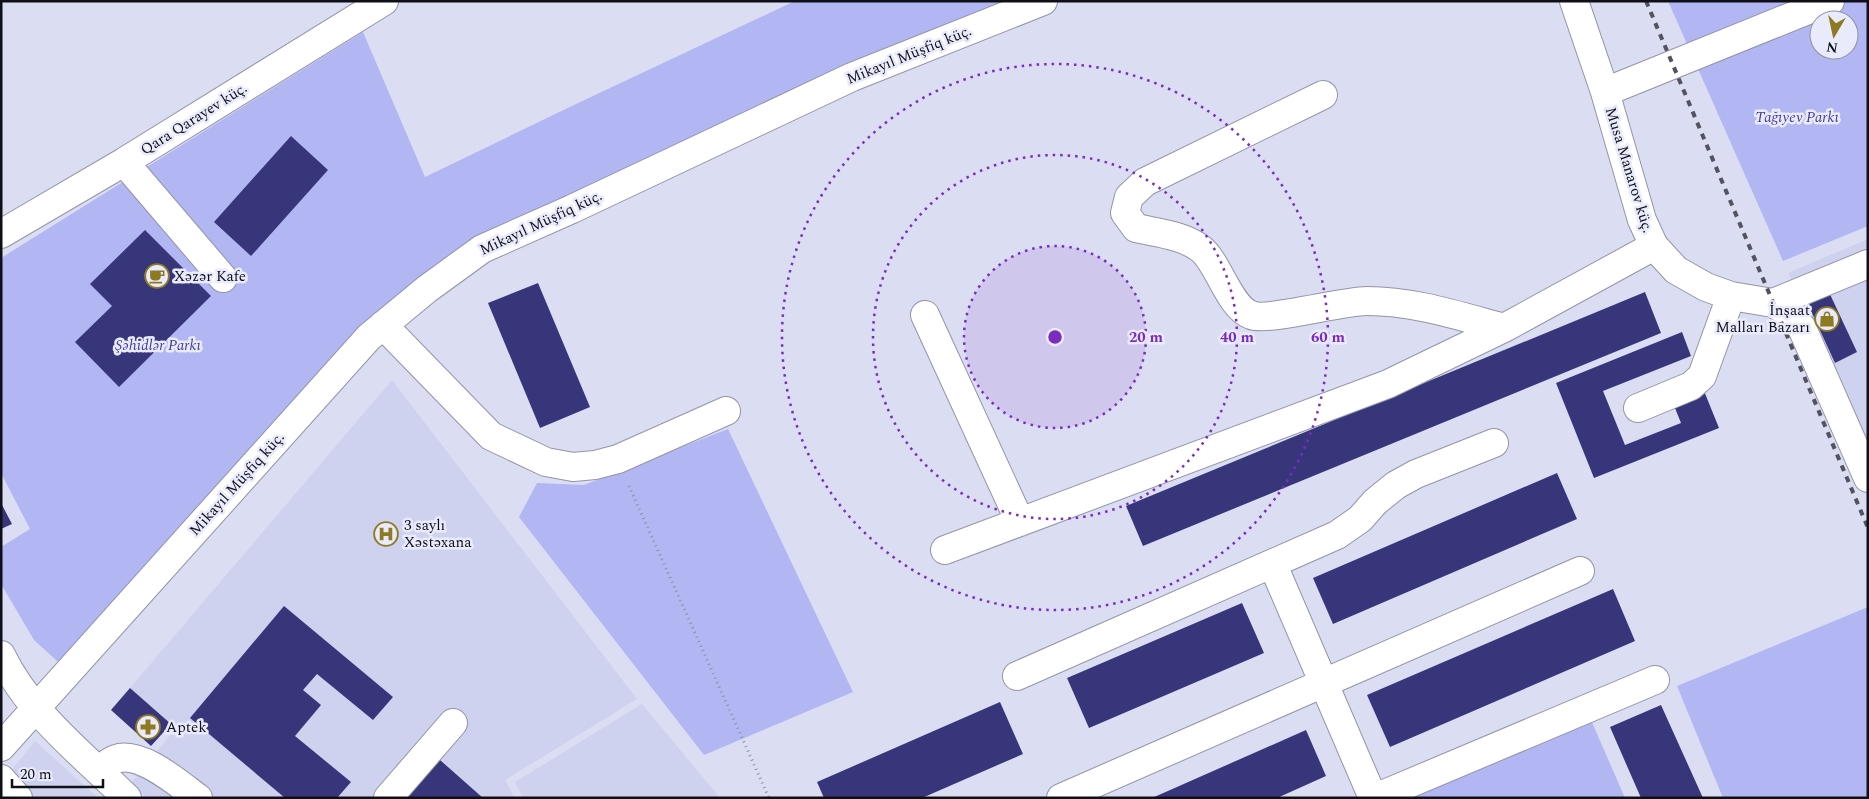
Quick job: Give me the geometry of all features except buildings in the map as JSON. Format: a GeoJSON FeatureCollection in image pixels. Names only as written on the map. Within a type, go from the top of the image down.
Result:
{"type":"FeatureCollection","features":[{"type":"Feature","properties":{"kind":"street","name":"Qara Qarayev küç."},"geometry":{"type":"LineString","coordinates":[[1,234],[124,162],[384,1]]}},
{"type":"Feature","properties":{"kind":"street","name":"Mikayıl Müşfiq küç."},"geometry":{"type":"LineString","coordinates":[[1,747],[363,345],[427,289],[482,249],[572,209],[852,77],[1043,1]]}},
{"type":"Feature","properties":{"kind":"street","name":"Musa Manarov küç."},"geometry":{"type":"LineString","coordinates":[[1574,1],[1605,92],[1642,220],[1654,246],[1676,270],[1706,287],[1731,296],[1773,303],[1788,312],[1802,328],[1868,478]]}},
{"type":"Feature","properties":{"kind":"street"},"geometry":{"type":"LineString","coordinates":[[1605,92],[1830,1]]}},
{"type":"Feature","properties":{"kind":"street"},"geometry":{"type":"LineString","coordinates":[[1323,95],[1145,182],[1129,197],[1125,213],[1136,228],[1182,238],[1202,250],[1234,299],[1250,315],[1267,317],[1340,302],[1367,301],[1419,305],[1504,328]]}},
{"type":"Feature","properties":{"kind":"street"},"geometry":{"type":"LineString","coordinates":[[124,162],[223,278]]}},
{"type":"Feature","properties":{"kind":"street"},"geometry":{"type":"LineString","coordinates":[[944,550],[1353,399],[1504,328],[1654,246]]}},
{"type":"Feature","properties":{"kind":"street"},"geometry":{"type":"LineString","coordinates":[[1773,303],[1868,264]]}},
{"type":"Feature","properties":{"kind":"street"},"geometry":{"type":"LineString","coordinates":[[1638,408],[1691,386],[1702,376],[1731,296]]}},
{"type":"Feature","properties":{"kind":"street"},"geometry":{"type":"LineString","coordinates":[[925,315],[1020,522]]}},
{"type":"Feature","properties":{"kind":"street"},"geometry":{"type":"LineString","coordinates":[[384,325],[491,436],[546,462],[574,467],[595,465],[618,459],[726,411]]}},
{"type":"Feature","properties":{"kind":"street"},"geometry":{"type":"LineString","coordinates":[[1017,676],[1273,565],[1337,535],[1360,519],[1375,502],[1396,485],[1416,474],[1494,443]]}},
{"type":"Feature","properties":{"kind":"street"},"geometry":{"type":"LineString","coordinates":[[1273,565],[1374,798],[1655,680]]}},
{"type":"Feature","properties":{"kind":"street"},"geometry":{"type":"LineString","coordinates":[[1061,798],[1580,572]]}},
{"type":"Feature","properties":{"kind":"street"},"geometry":{"type":"LineString","coordinates":[[1,655],[18,686],[35,708],[128,798]]}},
{"type":"Feature","properties":{"kind":"street"},"geometry":{"type":"LineString","coordinates":[[388,798],[453,724]]}},
{"type":"Feature","properties":{"kind":"street"},"geometry":{"type":"LineString","coordinates":[[99,770],[116,759],[137,759],[161,772],[198,798]]}},
{"type":"Feature","properties":{"kind":"street"},"geometry":{"type":"LineString","coordinates":[[1,779],[18,798]]}},
{"type":"Feature","properties":{"kind":"path"},"geometry":{"type":"LineString","coordinates":[[618,459],[769,798]]}},
{"type":"Feature","properties":{"kind":"shaded area"},"geometry":{"type":"Polygon","coordinates":[[[1868,239],[1868,444],[1788,273],[1868,239]]]}},
{"type":"Feature","properties":{"kind":"shaded area","name":"3 saylı Xəstəxana"},"geometry":{"type":"Polygon","coordinates":[[[392,380],[637,699],[505,780],[515,798],[147,798],[131,783],[176,728],[130,688],[392,380]]]}},
{"type":"Feature","properties":{"kind":"shaded area"},"geometry":{"type":"Polygon","coordinates":[[[642,704],[720,798],[523,798],[515,782],[642,704]]]}},
{"type":"Feature","properties":{"kind":"shaded area"},"geometry":{"type":"Polygon","coordinates":[[[35,741],[98,798],[1,798],[1,783],[35,741]]]}},
{"type":"Feature","properties":{"kind":"green space","name":"Şəhidlər Parkı"},"geometry":{"type":"Polygon","coordinates":[[[795,1],[1043,1],[427,289],[66,669],[34,640],[1,584],[1,547],[30,529],[1,473],[1,258],[363,32],[425,177],[795,1]]]}},
{"type":"Feature","properties":{"kind":"green space","name":"Tağıyev Parkı"},"geometry":{"type":"Polygon","coordinates":[[[1668,1],[1868,1],[1868,226],[1783,261],[1668,1]]]}},
{"type":"Feature","properties":{"kind":"green space"},"geometry":{"type":"Polygon","coordinates":[[[728,429],[853,692],[704,755],[519,517],[537,483],[584,485],[728,429]]]}},
{"type":"Feature","properties":{"kind":"green space"},"geometry":{"type":"Polygon","coordinates":[[[1868,607],[1868,798],[1723,798],[1677,686],[1868,607]]]}},
{"type":"Feature","properties":{"kind":"green space"},"geometry":{"type":"Polygon","coordinates":[[[1591,720],[1625,798],[1413,798],[1591,720]]]}},
{"type":"Feature","properties":{"kind":"railway"},"geometry":{"type":"LineString","coordinates":[[1646,1],[1868,528]]}},
{"type":"Feature","properties":{"kind":"place","name":"Xəzər Kafe"},"geometry":{"type":"Point","coordinates":[157,276]}},
{"type":"Feature","properties":{"kind":"place","name":"İnşaat Malları Bazarı"},"geometry":{"type":"Point","coordinates":[1827,319]}},
{"type":"Feature","properties":{"kind":"place","name":"3 saylı Xəstəxana"},"geometry":{"type":"Point","coordinates":[386,534]}},
{"type":"Feature","properties":{"kind":"place","name":"Aptek"},"geometry":{"type":"Point","coordinates":[148,727]}}]}
